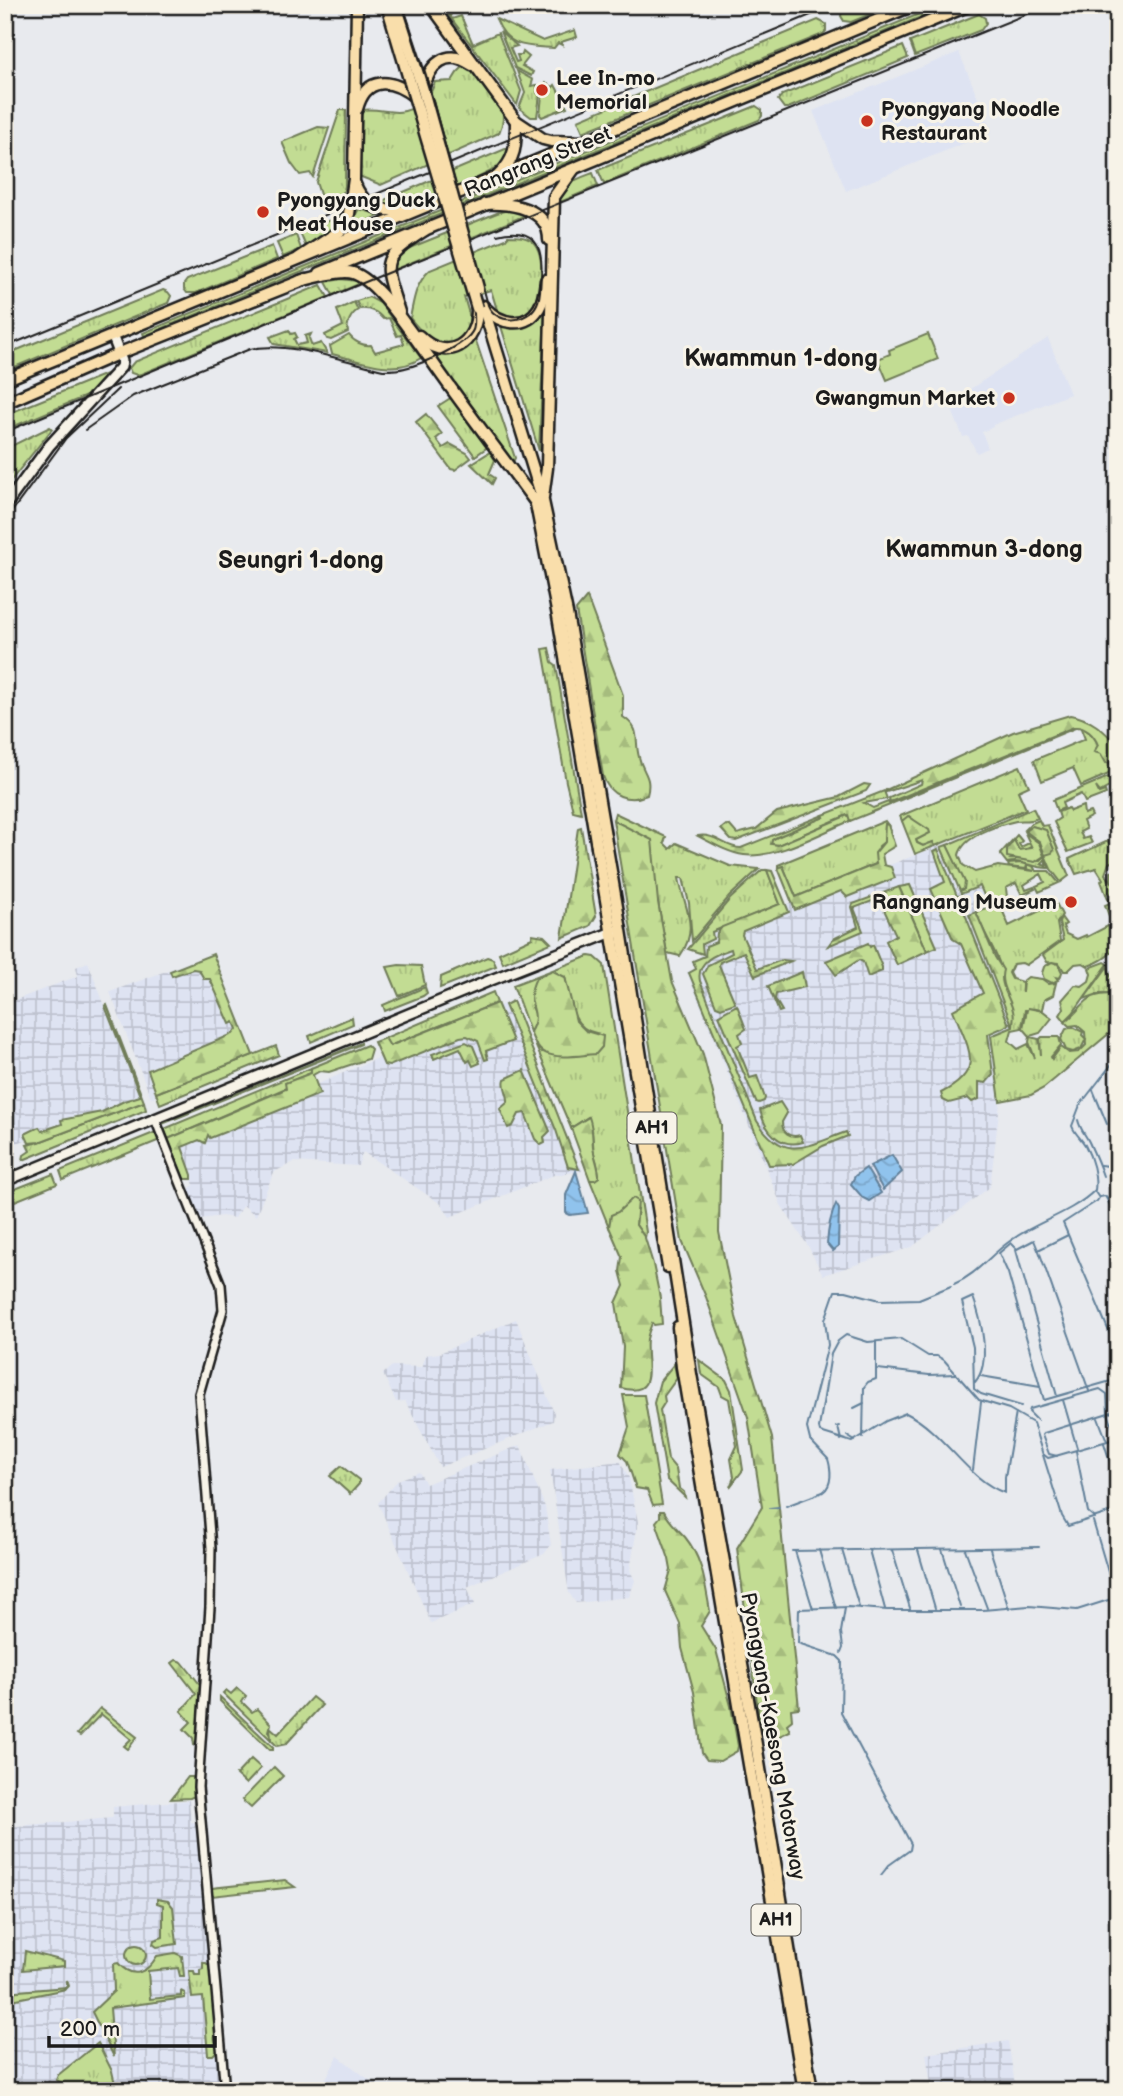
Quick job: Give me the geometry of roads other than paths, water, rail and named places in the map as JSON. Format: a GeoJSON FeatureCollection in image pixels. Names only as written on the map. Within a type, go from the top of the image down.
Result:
{"type":"FeatureCollection","features":[{"type":"Feature","properties":{"kind":"main road"},"geometry":{"type":"LineString","coordinates":[[299,258],[331,238],[346,222],[350,209],[354,179],[357,5]]}},
{"type":"Feature","properties":{"kind":"main road"},"geometry":{"type":"LineString","coordinates":[[387,5],[419,94]]}},
{"type":"Feature","properties":{"kind":"main road"},"geometry":{"type":"LineString","coordinates":[[5,1181],[616,931],[567,613],[539,502],[480,307],[396,5]]}},
{"type":"Feature","properties":{"kind":"main road"},"geometry":{"type":"LineString","coordinates":[[431,5],[516,121],[543,139],[581,142]]}},
{"type":"Feature","properties":{"kind":"main road","name":"Rangrang Street"},"geometry":{"type":"LineString","coordinates":[[5,380],[914,5]]}},
{"type":"Feature","properties":{"kind":"main road","name":"Rangrang Street"},"geometry":{"type":"LineString","coordinates":[[5,403],[120,353],[970,5]]}},
{"type":"Feature","properties":{"kind":"main road"},"geometry":{"type":"LineString","coordinates":[[419,94],[431,67],[444,60],[464,60],[481,73]]}},
{"type":"Feature","properties":{"kind":"main road"},"geometry":{"type":"LineString","coordinates":[[355,114],[365,92],[373,85],[383,82],[419,94]]}},
{"type":"Feature","properties":{"kind":"main road"},"geometry":{"type":"LineString","coordinates":[[498,176],[509,166],[516,153],[516,121]]}},
{"type":"Feature","properties":{"kind":"main road"},"geometry":{"type":"LineString","coordinates":[[539,502],[547,468],[554,197],[574,169]]}},
{"type":"Feature","properties":{"kind":"main road"},"geometry":{"type":"LineString","coordinates":[[354,179],[364,200],[383,211],[413,211]]}},
{"type":"Feature","properties":{"kind":"main road"},"geometry":{"type":"LineString","coordinates":[[480,307],[495,318],[509,323],[521,321],[538,310],[545,292],[549,235],[547,228],[529,210],[508,203],[485,204]]}},
{"type":"Feature","properties":{"kind":"main road"},"geometry":{"type":"LineString","coordinates":[[400,316],[386,266],[390,256],[399,247],[425,230]]}},
{"type":"Feature","properties":{"kind":"main road"},"geometry":{"type":"LineString","coordinates":[[300,281],[344,272],[353,273],[370,284],[409,326],[435,348],[458,347],[474,330],[480,307]]}},
{"type":"Feature","properties":{"kind":"main road"},"geometry":{"type":"LineString","coordinates":[[409,326],[430,359],[539,502]]}},
{"type":"Feature","properties":{"kind":"main road"},"geometry":{"type":"LineString","coordinates":[[5,506],[49,446],[121,367],[120,353],[112,335]]}},
{"type":"Feature","properties":{"kind":"main road","name":"AH1"},"geometry":{"type":"LineString","coordinates":[[616,931],[697,1429]]}},
{"type":"Feature","properties":{"kind":"main road","name":"Pyongyang-Kaesong Motorway"},"geometry":{"type":"LineString","coordinates":[[697,1429],[804,2091]]}},
{"type":"Feature","properties":{"kind":"main road","name":"Pyongyang-Kaesong Motorway"},"geometry":{"type":"LineString","coordinates":[[697,1429],[754,1736],[811,2091]]}},
{"type":"Feature","properties":{"kind":"street"},"geometry":{"type":"LineString","coordinates":[[155,1119],[221,1285],[223,1297],[223,1310],[199,1394],[211,1548],[210,1606],[198,1787],[225,2091]]}},
{"type":"Feature","properties":{"kind":"water"},"geometry":{"type":"Polygon","coordinates":[[[892,1155],[902,1172],[883,1190],[870,1166],[892,1155]]]}},
{"type":"Feature","properties":{"kind":"water"},"geometry":{"type":"Polygon","coordinates":[[[866,1168],[881,1193],[869,1201],[851,1184],[855,1176],[866,1168]]]}},
{"type":"Feature","properties":{"kind":"water"},"geometry":{"type":"Polygon","coordinates":[[[576,1171],[588,1213],[570,1215],[566,1213],[566,1195],[576,1171]]]}},
{"type":"Feature","properties":{"kind":"water"},"geometry":{"type":"Polygon","coordinates":[[[836,1204],[839,1209],[838,1247],[833,1251],[827,1244],[836,1204]]]}},
{"type":"Feature","properties":{"kind":"waterway"},"geometry":{"type":"LineString","coordinates":[[954,1284],[1010,1241],[1076,1205],[1095,1190],[1095,1173],[1090,1156],[1072,1126],[1080,1105],[1118,1056]]}},
{"type":"Feature","properties":{"kind":"waterway"},"geometry":{"type":"LineString","coordinates":[[1093,1090],[1107,1124]]}},
{"type":"Feature","properties":{"kind":"waterway"},"geometry":{"type":"LineString","coordinates":[[1078,1120],[1103,1176]]}},
{"type":"Feature","properties":{"kind":"waterway"},"geometry":{"type":"LineString","coordinates":[[1111,1128],[1118,1138]]}},
{"type":"Feature","properties":{"kind":"waterway"},"geometry":{"type":"LineString","coordinates":[[1100,1165],[1109,1166]]}},
{"type":"Feature","properties":{"kind":"waterway"},"geometry":{"type":"LineString","coordinates":[[1111,1168],[1118,1177]]}},
{"type":"Feature","properties":{"kind":"waterway"},"geometry":{"type":"LineString","coordinates":[[1110,1174],[1118,1184]]}},
{"type":"Feature","properties":{"kind":"waterway"},"geometry":{"type":"LineString","coordinates":[[1095,1192],[1099,1198],[1097,1201],[1063,1223],[1118,1353]]}},
{"type":"Feature","properties":{"kind":"waterway"},"geometry":{"type":"LineString","coordinates":[[1100,1197],[1105,1196],[1118,1219]]}},
{"type":"Feature","properties":{"kind":"waterway"},"geometry":{"type":"LineString","coordinates":[[1106,1196],[1118,1213]]}},
{"type":"Feature","properties":{"kind":"waterway"},"geometry":{"type":"LineString","coordinates":[[1068,1235],[1038,1250],[1034,1240],[1017,1249],[1011,1243],[999,1253],[1008,1273],[1044,1400],[1118,1379]]}},
{"type":"Feature","properties":{"kind":"waterway"},"geometry":{"type":"LineString","coordinates":[[1016,1250],[1057,1396]]}},
{"type":"Feature","properties":{"kind":"waterway"},"geometry":{"type":"LineString","coordinates":[[1039,1251],[1089,1391]]}},
{"type":"Feature","properties":{"kind":"waterway"},"geometry":{"type":"LineString","coordinates":[[786,1506],[823,1492],[830,1481],[828,1459],[810,1440],[807,1428],[828,1345],[825,1320],[835,1291],[846,1291],[880,1300],[919,1299],[951,1286]]}},
{"type":"Feature","properties":{"kind":"waterway"},"geometry":{"type":"LineString","coordinates":[[975,1382],[980,1374],[984,1352],[982,1328],[973,1297],[962,1302],[973,1347],[974,1389],[981,1394],[1021,1406]]}},
{"type":"Feature","properties":{"kind":"waterway"},"geometry":{"type":"LineString","coordinates":[[1016,1413],[1005,1477],[1005,1493],[979,1477],[933,1432],[906,1413],[886,1421],[852,1442],[820,1432],[819,1428],[831,1354],[838,1341],[846,1335],[868,1342],[901,1339],[928,1356],[937,1356],[944,1360],[979,1400],[1009,1409],[1033,1423],[1062,1516],[1068,1526],[1118,1510]]}},
{"type":"Feature","properties":{"kind":"waterway"},"geometry":{"type":"LineString","coordinates":[[863,1437],[864,1387],[876,1379],[876,1342]]}},
{"type":"Feature","properties":{"kind":"waterway"},"geometry":{"type":"LineString","coordinates":[[878,1369],[929,1375],[956,1374]]}},
{"type":"Feature","properties":{"kind":"waterway"},"geometry":{"type":"LineString","coordinates":[[981,1376],[1040,1386]]}},
{"type":"Feature","properties":{"kind":"waterway"},"geometry":{"type":"LineString","coordinates":[[1037,1420],[1029,1412],[1030,1409],[1100,1389],[1107,1394],[1108,1413],[1116,1438]]}},
{"type":"Feature","properties":{"kind":"waterway"},"geometry":{"type":"LineString","coordinates":[[1063,1400],[1077,1448]]}},
{"type":"Feature","properties":{"kind":"waterway"},"geometry":{"type":"LineString","coordinates":[[973,1470],[981,1402]]}},
{"type":"Feature","properties":{"kind":"waterway"},"geometry":{"type":"LineString","coordinates":[[854,1408],[864,1403]]}},
{"type":"Feature","properties":{"kind":"waterway"},"geometry":{"type":"LineString","coordinates":[[1057,1456],[1049,1454],[1042,1435],[1044,1433],[1118,1410]]}},
{"type":"Feature","properties":{"kind":"waterway"},"geometry":{"type":"LineString","coordinates":[[1098,1418],[1107,1441]]}},
{"type":"Feature","properties":{"kind":"waterway"},"geometry":{"type":"LineString","coordinates":[[838,1427],[841,1440]]}},
{"type":"Feature","properties":{"kind":"waterway"},"geometry":{"type":"LineString","coordinates":[[847,1436],[855,1441]]}},
{"type":"Feature","properties":{"kind":"waterway"},"geometry":{"type":"LineString","coordinates":[[1043,1454],[1048,1458],[1118,1438]]}},
{"type":"Feature","properties":{"kind":"waterway"},"geometry":{"type":"LineString","coordinates":[[1104,1443],[1118,1487]]}},
{"type":"Feature","properties":{"kind":"waterway"},"geometry":{"type":"LineString","coordinates":[[1076,1451],[1088,1512],[1095,1518]]}},
{"type":"Feature","properties":{"kind":"waterway"},"geometry":{"type":"LineString","coordinates":[[770,1508],[779,1507]]}},
{"type":"Feature","properties":{"kind":"waterway"},"geometry":{"type":"LineString","coordinates":[[1093,1521],[1117,1595]]}},
{"type":"Feature","properties":{"kind":"waterway"},"geometry":{"type":"LineString","coordinates":[[792,1551],[1039,1547]]}},
{"type":"Feature","properties":{"kind":"waterway"},"geometry":{"type":"LineString","coordinates":[[942,1549],[960,1607]]}},
{"type":"Feature","properties":{"kind":"waterway"},"geometry":{"type":"LineString","coordinates":[[965,1549],[987,1608]]}},
{"type":"Feature","properties":{"kind":"waterway"},"geometry":{"type":"LineString","coordinates":[[990,1549],[1009,1609]]}},
{"type":"Feature","properties":{"kind":"waterway"},"geometry":{"type":"LineString","coordinates":[[819,1550],[836,1608]]}},
{"type":"Feature","properties":{"kind":"waterway"},"geometry":{"type":"LineString","coordinates":[[842,1550],[859,1607]]}},
{"type":"Feature","properties":{"kind":"waterway"},"geometry":{"type":"LineString","coordinates":[[869,1550],[885,1609]]}},
{"type":"Feature","properties":{"kind":"waterway"},"geometry":{"type":"LineString","coordinates":[[892,1550],[910,1608]]}},
{"type":"Feature","properties":{"kind":"waterway"},"geometry":{"type":"LineString","coordinates":[[918,1550],[935,1608]]}},
{"type":"Feature","properties":{"kind":"waterway"},"geometry":{"type":"LineString","coordinates":[[795,1551],[813,1609]]}},
{"type":"Feature","properties":{"kind":"waterway"},"geometry":{"type":"LineString","coordinates":[[881,1875],[889,1865],[910,1850],[911,1844],[841,1712],[842,1661],[837,1656],[798,1643],[799,1609],[848,1607],[887,1610],[983,1610],[1029,1606],[1077,1610],[1118,1597]]}},
{"type":"Feature","properties":{"kind":"waterway"},"geometry":{"type":"LineString","coordinates":[[841,1653],[845,1608]]}},
{"type":"Feature","properties":{"kind":"tram line"},"geometry":{"type":"LineString","coordinates":[[85,430],[133,396],[250,349],[265,347],[298,350],[383,370],[394,370],[432,358],[453,348],[469,336],[474,328],[474,313],[382,5]]}},
{"type":"Feature","properties":{"kind":"tram line"},"geometry":{"type":"LineString","coordinates":[[403,5],[426,75],[488,305],[498,316],[512,320],[527,315],[538,301],[540,255],[534,240],[528,236],[519,233],[497,235]]}},
{"type":"Feature","properties":{"kind":"tram line"},"geometry":{"type":"LineString","coordinates":[[5,347],[835,5]]}},
{"type":"Feature","properties":{"kind":"tram line"},"geometry":{"type":"LineString","coordinates":[[5,432],[387,273],[1049,5]]}},
{"type":"Feature","properties":{"kind":"tram line"},"geometry":{"type":"LineString","coordinates":[[5,521],[66,438],[118,389]]}},
{"type":"Feature","properties":{"kind":"place","name":"Lee In-mo Memorial"},"geometry":{"type":"Point","coordinates":[542,90]}},
{"type":"Feature","properties":{"kind":"place","name":"Pyongyang Noodle Restaurant"},"geometry":{"type":"Point","coordinates":[867,121]}},
{"type":"Feature","properties":{"kind":"place","name":"Pyongyang Duck Meat House"},"geometry":{"type":"Point","coordinates":[263,212]}},
{"type":"Feature","properties":{"kind":"place","name":"Gwangmun Market"},"geometry":{"type":"Point","coordinates":[1009,398]}},
{"type":"Feature","properties":{"kind":"place","name":"Rangnang Museum"},"geometry":{"type":"Point","coordinates":[1071,902]}},
{"type":"Feature","properties":{"kind":"district","name":"Kwammun 1-dong"},"geometry":{"type":"Point","coordinates":[781,358]}},
{"type":"Feature","properties":{"kind":"district","name":"Kwammun 3-dong"},"geometry":{"type":"Point","coordinates":[984,549]}},
{"type":"Feature","properties":{"kind":"district","name":"Seungri 1-dong"},"geometry":{"type":"Point","coordinates":[301,560]}}]}
